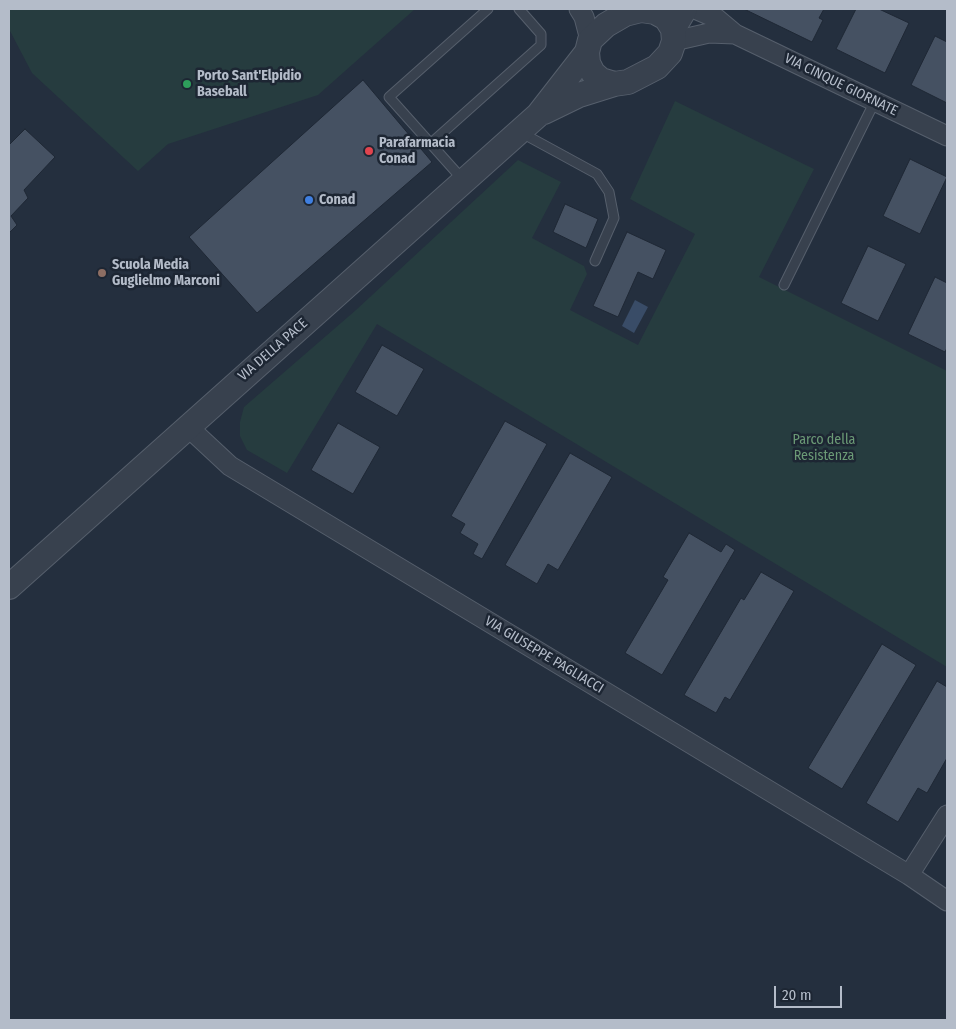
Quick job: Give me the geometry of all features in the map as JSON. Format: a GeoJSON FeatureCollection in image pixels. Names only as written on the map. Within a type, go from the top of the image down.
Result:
{"type":"FeatureCollection","features":[{"type":"Feature","properties":{"kind":"street"},"geometry":{"type":"LineString","coordinates":[[579,9],[584,17],[589,46],[588,63],[593,73],[601,80],[614,84],[628,82],[657,67],[670,53],[650,16]]}},
{"type":"Feature","properties":{"kind":"street"},"geometry":{"type":"LineString","coordinates":[[589,46],[606,25],[685,9]]}},
{"type":"Feature","properties":{"kind":"street","name":"VIA CINQUE GIORNATE"},"geometry":{"type":"LineString","coordinates":[[695,9],[716,18],[736,34],[947,136]]}},
{"type":"Feature","properties":{"kind":"street","name":"VIA CINQUE GIORNATE"},"geometry":{"type":"LineString","coordinates":[[650,16],[710,33],[736,34]]}},
{"type":"Feature","properties":{"kind":"street","name":"VIA DELLA PACE"},"geometry":{"type":"LineString","coordinates":[[9,587],[187,426],[538,115],[589,46]]}},
{"type":"Feature","properties":{"kind":"street","name":"VIA DELLA PACE"},"geometry":{"type":"LineString","coordinates":[[538,115],[579,95],[614,84]]}},
{"type":"Feature","properties":{"kind":"street","name":"VIA GIUSEPPE PAGLIACCI"},"geometry":{"type":"LineString","coordinates":[[187,426],[230,466],[909,875],[947,901]]}},
{"type":"Feature","properties":{"kind":"street"},"geometry":{"type":"LineString","coordinates":[[909,875],[947,815]]}},
{"type":"Feature","properties":{"kind":"lane"},"geometry":{"type":"LineString","coordinates":[[464,181],[389,97],[488,9]]}},
{"type":"Feature","properties":{"kind":"lane"},"geometry":{"type":"LineString","coordinates":[[430,144],[541,45],[541,34],[519,9]]}},
{"type":"Feature","properties":{"kind":"lane"},"geometry":{"type":"LineString","coordinates":[[784,285],[875,101]]}},
{"type":"Feature","properties":{"kind":"lane"},"geometry":{"type":"LineString","coordinates":[[519,132],[597,174],[609,192],[614,218],[595,261]]}},
{"type":"Feature","properties":{"kind":"green space","name":"Porto Sant'Elpidio Baseball"},"geometry":{"type":"Polygon","coordinates":[[[9,9],[415,9],[318,95],[168,144],[138,171],[32,73],[9,29],[9,9]]]}},
{"type":"Feature","properties":{"kind":"green space","name":"Parco della Resistenza"},"geometry":{"type":"Polygon","coordinates":[[[675,101],[814,169],[759,277],[947,371],[947,667],[377,324],[287,473],[247,450],[240,436],[240,422],[244,407],[356,310],[518,160],[561,182],[532,238],[584,266],[587,274],[570,310],[638,345],[695,234],[630,199],[675,101]]]}},
{"type":"Feature","properties":{"kind":"water"},"geometry":{"type":"Polygon","coordinates":[[[635,300],[648,307],[634,333],[622,326],[635,300]]]}},
{"type":"Feature","properties":{"kind":"building"},"geometry":{"type":"Polygon","coordinates":[[[744,9],[824,9],[819,18],[823,20],[812,42],[744,9]]]}},
{"type":"Feature","properties":{"kind":"building"},"geometry":{"type":"Polygon","coordinates":[[[856,9],[879,9],[909,23],[885,73],[836,49],[856,9]]]}},
{"type":"Feature","properties":{"kind":"building"},"geometry":{"type":"Polygon","coordinates":[[[935,36],[947,42],[947,103],[911,85],[935,36]]]}},
{"type":"Feature","properties":{"kind":"building","name":"Conad"},"geometry":{"type":"Polygon","coordinates":[[[363,80],[432,162],[257,313],[189,237],[363,80]]]}},
{"type":"Feature","properties":{"kind":"building"},"geometry":{"type":"Polygon","coordinates":[[[25,129],[55,157],[24,190],[28,198],[11,216],[17,225],[9,233],[9,145],[25,129]]]}},
{"type":"Feature","properties":{"kind":"building"},"geometry":{"type":"Polygon","coordinates":[[[910,159],[947,177],[920,234],[883,216],[910,159]]]}},
{"type":"Feature","properties":{"kind":"building"},"geometry":{"type":"Polygon","coordinates":[[[565,204],[598,219],[586,248],[553,232],[565,204]]]}},
{"type":"Feature","properties":{"kind":"building"},"geometry":{"type":"Polygon","coordinates":[[[627,232],[666,250],[653,279],[638,272],[618,317],[593,306],[627,232]]]}},
{"type":"Feature","properties":{"kind":"building"},"geometry":{"type":"Polygon","coordinates":[[[868,246],[906,264],[878,321],[841,303],[868,246]]]}},
{"type":"Feature","properties":{"kind":"building"},"geometry":{"type":"Polygon","coordinates":[[[935,277],[947,283],[947,348],[945,352],[908,334],[935,277]]]}},
{"type":"Feature","properties":{"kind":"building"},"geometry":{"type":"Polygon","coordinates":[[[382,345],[424,369],[397,416],[355,392],[382,345]]]}},
{"type":"Feature","properties":{"kind":"building"},"geometry":{"type":"Polygon","coordinates":[[[505,421],[547,444],[482,559],[473,554],[478,544],[460,533],[465,524],[451,516],[505,421]]]}},
{"type":"Feature","properties":{"kind":"building"},"geometry":{"type":"Polygon","coordinates":[[[338,423],[380,447],[353,494],[311,470],[338,423]]]}},
{"type":"Feature","properties":{"kind":"building"},"geometry":{"type":"Polygon","coordinates":[[[570,453],[612,477],[558,570],[548,564],[537,584],[505,565],[570,453]]]}},
{"type":"Feature","properties":{"kind":"building"},"geometry":{"type":"Polygon","coordinates":[[[689,533],[721,552],[726,544],[735,550],[662,675],[625,653],[668,580],[663,577],[689,533]]]}},
{"type":"Feature","properties":{"kind":"building"},"geometry":{"type":"Polygon","coordinates":[[[761,572],[794,591],[730,700],[725,697],[716,713],[684,695],[741,598],[744,600],[761,572]]]}},
{"type":"Feature","properties":{"kind":"building"},"geometry":{"type":"Polygon","coordinates":[[[882,644],[916,665],[842,789],[808,768],[882,644]]]}},
{"type":"Feature","properties":{"kind":"building"},"geometry":{"type":"Polygon","coordinates":[[[937,681],[947,687],[947,758],[927,793],[918,788],[898,822],[866,803],[937,681]]]}},
{"type":"Feature","properties":{"kind":"place","name":"Porto Sant'Elpidio Baseball"},"geometry":{"type":"Point","coordinates":[187,84]}},
{"type":"Feature","properties":{"kind":"place","name":"Parafarmacia Conad"},"geometry":{"type":"Point","coordinates":[369,151]}},
{"type":"Feature","properties":{"kind":"place","name":"Conad"},"geometry":{"type":"Point","coordinates":[309,200]}},
{"type":"Feature","properties":{"kind":"place","name":"Scuola Media Guglielmo Marconi"},"geometry":{"type":"Point","coordinates":[102,273]}}]}
